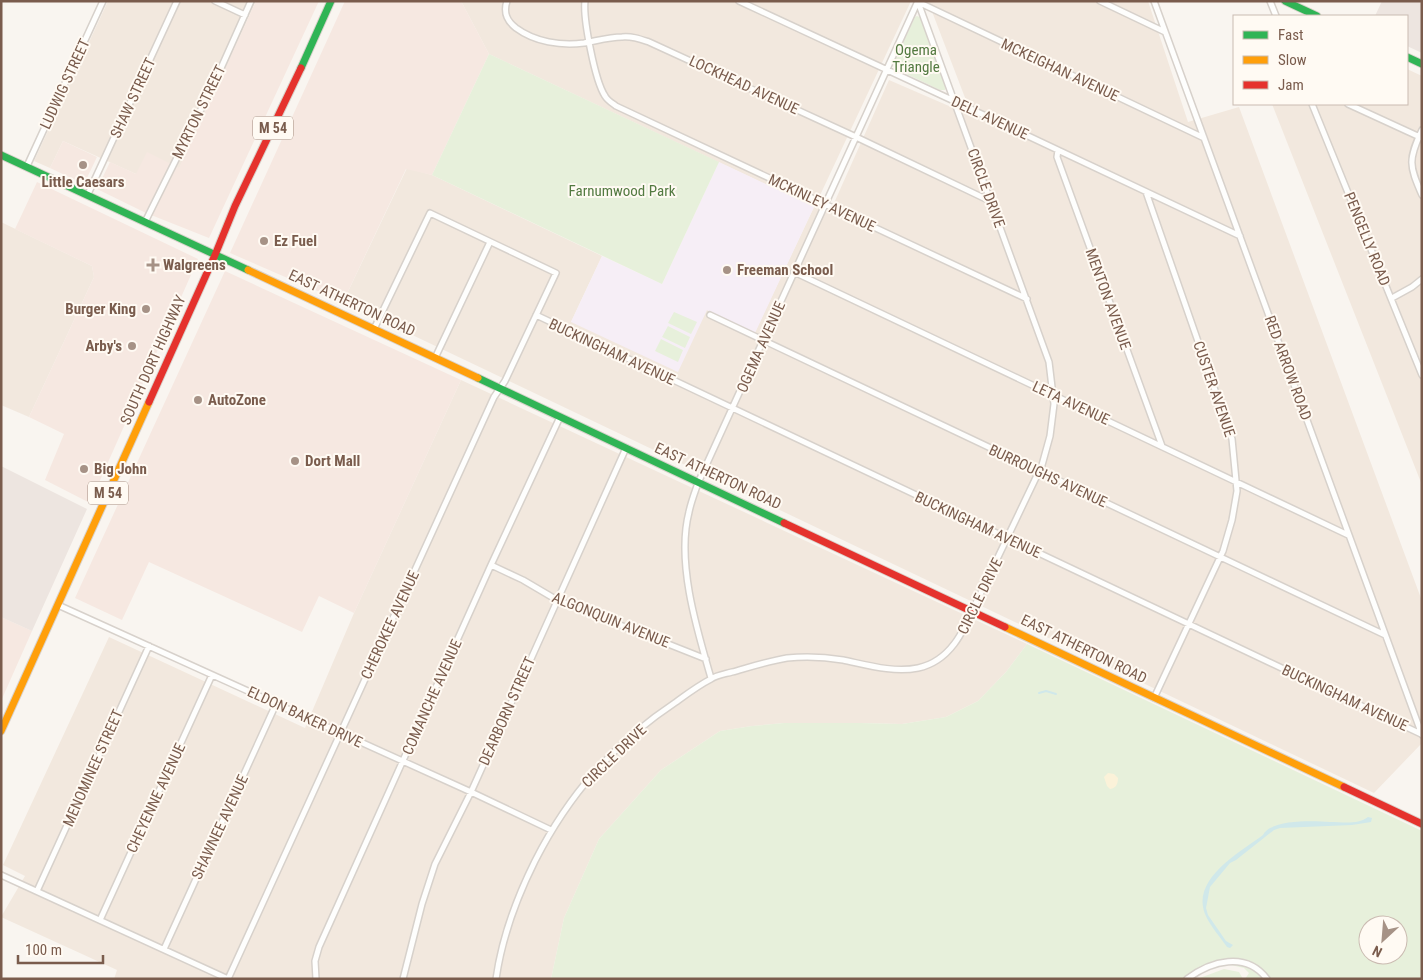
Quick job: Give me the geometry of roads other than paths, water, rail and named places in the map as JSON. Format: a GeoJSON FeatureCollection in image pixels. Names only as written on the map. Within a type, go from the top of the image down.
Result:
{"type":"FeatureCollection","features":[{"type":"Feature","properties":{"kind":"street","name":"LUDWIG STREET"},"geometry":{"type":"LineString","coordinates":[[27,166],[103,1]]}},
{"type":"Feature","properties":{"kind":"street","name":"SHAW STREET"},"geometry":{"type":"LineString","coordinates":[[88,194],[177,1]]}},
{"type":"Feature","properties":{"kind":"street"},"geometry":{"type":"LineString","coordinates":[[215,1],[245,15]]}},
{"type":"Feature","properties":{"kind":"street","name":"MYRTON STREET"},"geometry":{"type":"LineString","coordinates":[[146,222],[251,1]]}},
{"type":"Feature","properties":{"kind":"street","name":"SOUTH DORT HIGHWAY"},"geometry":{"type":"LineString","coordinates":[[1,731],[215,255],[253,165],[281,112],[331,1]]}},
{"type":"Feature","properties":{"kind":"street","name":"LOCKHEAD AVENUE"},"geometry":{"type":"LineString","coordinates":[[507,1],[505,8],[507,19],[521,32],[540,40],[557,43],[589,42],[623,37],[649,42],[990,201]]}},
{"type":"Feature","properties":{"kind":"street"},"geometry":{"type":"LineString","coordinates":[[585,1],[589,42]]}},
{"type":"Feature","properties":{"kind":"street","name":"DELL AVENUE"},"geometry":{"type":"LineString","coordinates":[[739,1],[887,69],[1240,237]]}},
{"type":"Feature","properties":{"kind":"street"},"geometry":{"type":"LineString","coordinates":[[1100,1],[1166,32]]}},
{"type":"Feature","properties":{"kind":"street","name":"RED ARROW ROAD"},"geometry":{"type":"LineString","coordinates":[[1154,1],[1422,735]]}},
{"type":"Feature","properties":{"kind":"street"},"geometry":{"type":"LineString","coordinates":[[1270,1],[1276,15]]}},
{"type":"Feature","properties":{"kind":"street"},"geometry":{"type":"LineString","coordinates":[[1285,1],[1315,15]]}},
{"type":"Feature","properties":{"kind":"street","name":"OGEMA AVENUE"},"geometry":{"type":"LineString","coordinates":[[711,678],[694,617],[685,558],[688,513],[698,483],[918,2]]}},
{"type":"Feature","properties":{"kind":"street","name":"CIRCLE DRIVE"},"geometry":{"type":"LineString","coordinates":[[496,979],[504,939],[512,913],[521,889],[551,830],[577,792],[614,752],[658,714],[711,678],[785,659],[809,656],[875,667],[906,669],[919,668],[936,661],[950,650],[970,620],[972,611],[1039,472],[1050,436],[1054,404],[1049,362],[918,2]]}},
{"type":"Feature","properties":{"kind":"street","name":"MCKEIGHAN AVENUE"},"geometry":{"type":"LineString","coordinates":[[918,2],[1204,138]]}},
{"type":"Feature","properties":{"kind":"street","name":"MCKINLEY AVENUE"},"geometry":{"type":"LineString","coordinates":[[589,42],[601,88],[606,98],[616,106],[1027,299]]}},
{"type":"Feature","properties":{"kind":"street"},"geometry":{"type":"LineString","coordinates":[[1408,58],[1422,64]]}},
{"type":"Feature","properties":{"kind":"street","name":"PENGELLY ROAD"},"geometry":{"type":"LineString","coordinates":[[1312,105],[1421,372]]}},
{"type":"Feature","properties":{"kind":"street"},"geometry":{"type":"LineString","coordinates":[[1350,105],[1420,137]]}},
{"type":"Feature","properties":{"kind":"street"},"geometry":{"type":"LineString","coordinates":[[1422,130],[1412,154],[1411,164],[1422,195]]}},
{"type":"Feature","properties":{"kind":"street","name":"MENTON AVENUE"},"geometry":{"type":"LineString","coordinates":[[1058,150],[1057,157],[1162,446]]}},
{"type":"Feature","properties":{"kind":"street","name":"EAST ATHERTON ROAD"},"geometry":{"type":"LineString","coordinates":[[1,155],[88,194],[1422,824]]}},
{"type":"Feature","properties":{"kind":"street","name":"CUSTER AVENUE"},"geometry":{"type":"LineString","coordinates":[[1146,192],[1232,439],[1238,491],[1221,557],[1190,626],[1154,698]]}},
{"type":"Feature","properties":{"kind":"street"},"geometry":{"type":"LineString","coordinates":[[374,329],[430,213],[490,242],[435,358]]}},
{"type":"Feature","properties":{"kind":"street","name":"CHEROKEE AVENUE"},"geometry":{"type":"LineString","coordinates":[[228,979],[499,388],[505,380],[556,273],[490,242]]}},
{"type":"Feature","properties":{"kind":"street","name":"LETA AVENUE"},"geometry":{"type":"LineString","coordinates":[[794,272],[1348,534]]}},
{"type":"Feature","properties":{"kind":"street"},"geometry":{"type":"LineString","coordinates":[[1392,298],[1422,280]]}},
{"type":"Feature","properties":{"kind":"street","name":"BUCKINGHAM AVENUE"},"geometry":{"type":"LineString","coordinates":[[536,315],[1422,735]]}},
{"type":"Feature","properties":{"kind":"street","name":"BURROUGHS AVENUE"},"geometry":{"type":"LineString","coordinates":[[710,315],[1386,636]]}},
{"type":"Feature","properties":{"kind":"street","name":"COMANCHE AVENUE"},"geometry":{"type":"LineString","coordinates":[[316,979],[315,961],[319,947],[491,565],[560,417]]}},
{"type":"Feature","properties":{"kind":"street","name":"DEARBORN STREET"},"geometry":{"type":"LineString","coordinates":[[403,979],[422,904],[435,864],[471,792],[626,448]]}},
{"type":"Feature","properties":{"kind":"street","name":"ALGONQUIN AVENUE"},"geometry":{"type":"LineString","coordinates":[[491,565],[523,580],[557,600],[706,659]]}},
{"type":"Feature","properties":{"kind":"street","name":"ELDON BAKER DRIVE"},"geometry":{"type":"LineString","coordinates":[[58,605],[551,830]]}},
{"type":"Feature","properties":{"kind":"street","name":"MENOMINEE STREET"},"geometry":{"type":"LineString","coordinates":[[37,891],[148,646]]}},
{"type":"Feature","properties":{"kind":"street","name":"CHEYENNE AVENUE"},"geometry":{"type":"LineString","coordinates":[[100,920],[212,675]]}},
{"type":"Feature","properties":{"kind":"street","name":"SHAWNEE AVENUE"},"geometry":{"type":"LineString","coordinates":[[164,949],[276,704]]}},
{"type":"Feature","properties":{"kind":"street"},"geometry":{"type":"LineString","coordinates":[[1,875],[228,979]]}},
{"type":"Feature","properties":{"kind":"street"},"geometry":{"type":"LineString","coordinates":[[1187,979],[1212,964],[1227,960],[1257,968],[1267,979]]}},
{"type":"Feature","properties":{"kind":"water"},"geometry":{"type":"Polygon","coordinates":[[[1368,817],[1372,818],[1371,822],[1352,825],[1280,828],[1274,830],[1230,863],[1210,887],[1206,908],[1208,915],[1226,941],[1233,945],[1230,948],[1227,947],[1207,918],[1203,901],[1205,889],[1211,878],[1220,868],[1274,826],[1303,821],[1345,823],[1364,820],[1368,817]]]}},
{"type":"Feature","properties":{"kind":"waterway"},"geometry":{"type":"LineString","coordinates":[[1039,693],[1046,691],[1056,694]]}},
{"type":"Feature","properties":{"kind":"place","name":"Little Caesars"},"geometry":{"type":"Point","coordinates":[83,165]}},
{"type":"Feature","properties":{"kind":"place","name":"Ez Fuel"},"geometry":{"type":"Point","coordinates":[264,241]}},
{"type":"Feature","properties":{"kind":"place","name":"Walgreens"},"geometry":{"type":"Point","coordinates":[153,265]}},
{"type":"Feature","properties":{"kind":"place","name":"Freeman School"},"geometry":{"type":"Point","coordinates":[727,270]}},
{"type":"Feature","properties":{"kind":"place","name":"Burger King"},"geometry":{"type":"Point","coordinates":[146,309]}},
{"type":"Feature","properties":{"kind":"place","name":"Arby's"},"geometry":{"type":"Point","coordinates":[132,346]}},
{"type":"Feature","properties":{"kind":"place","name":"AutoZone"},"geometry":{"type":"Point","coordinates":[198,400]}},
{"type":"Feature","properties":{"kind":"place","name":"Dort Mall"},"geometry":{"type":"Point","coordinates":[295,461]}},
{"type":"Feature","properties":{"kind":"place","name":"Big John"},"geometry":{"type":"Point","coordinates":[84,469]}},
{"type":"Feature","properties":{"kind":"park label","name":"Ogema Triangle"},"geometry":{"type":"Point","coordinates":[916,58]}},
{"type":"Feature","properties":{"kind":"park label","name":"Farnumwood Park"},"geometry":{"type":"Point","coordinates":[622,191]}}]}
